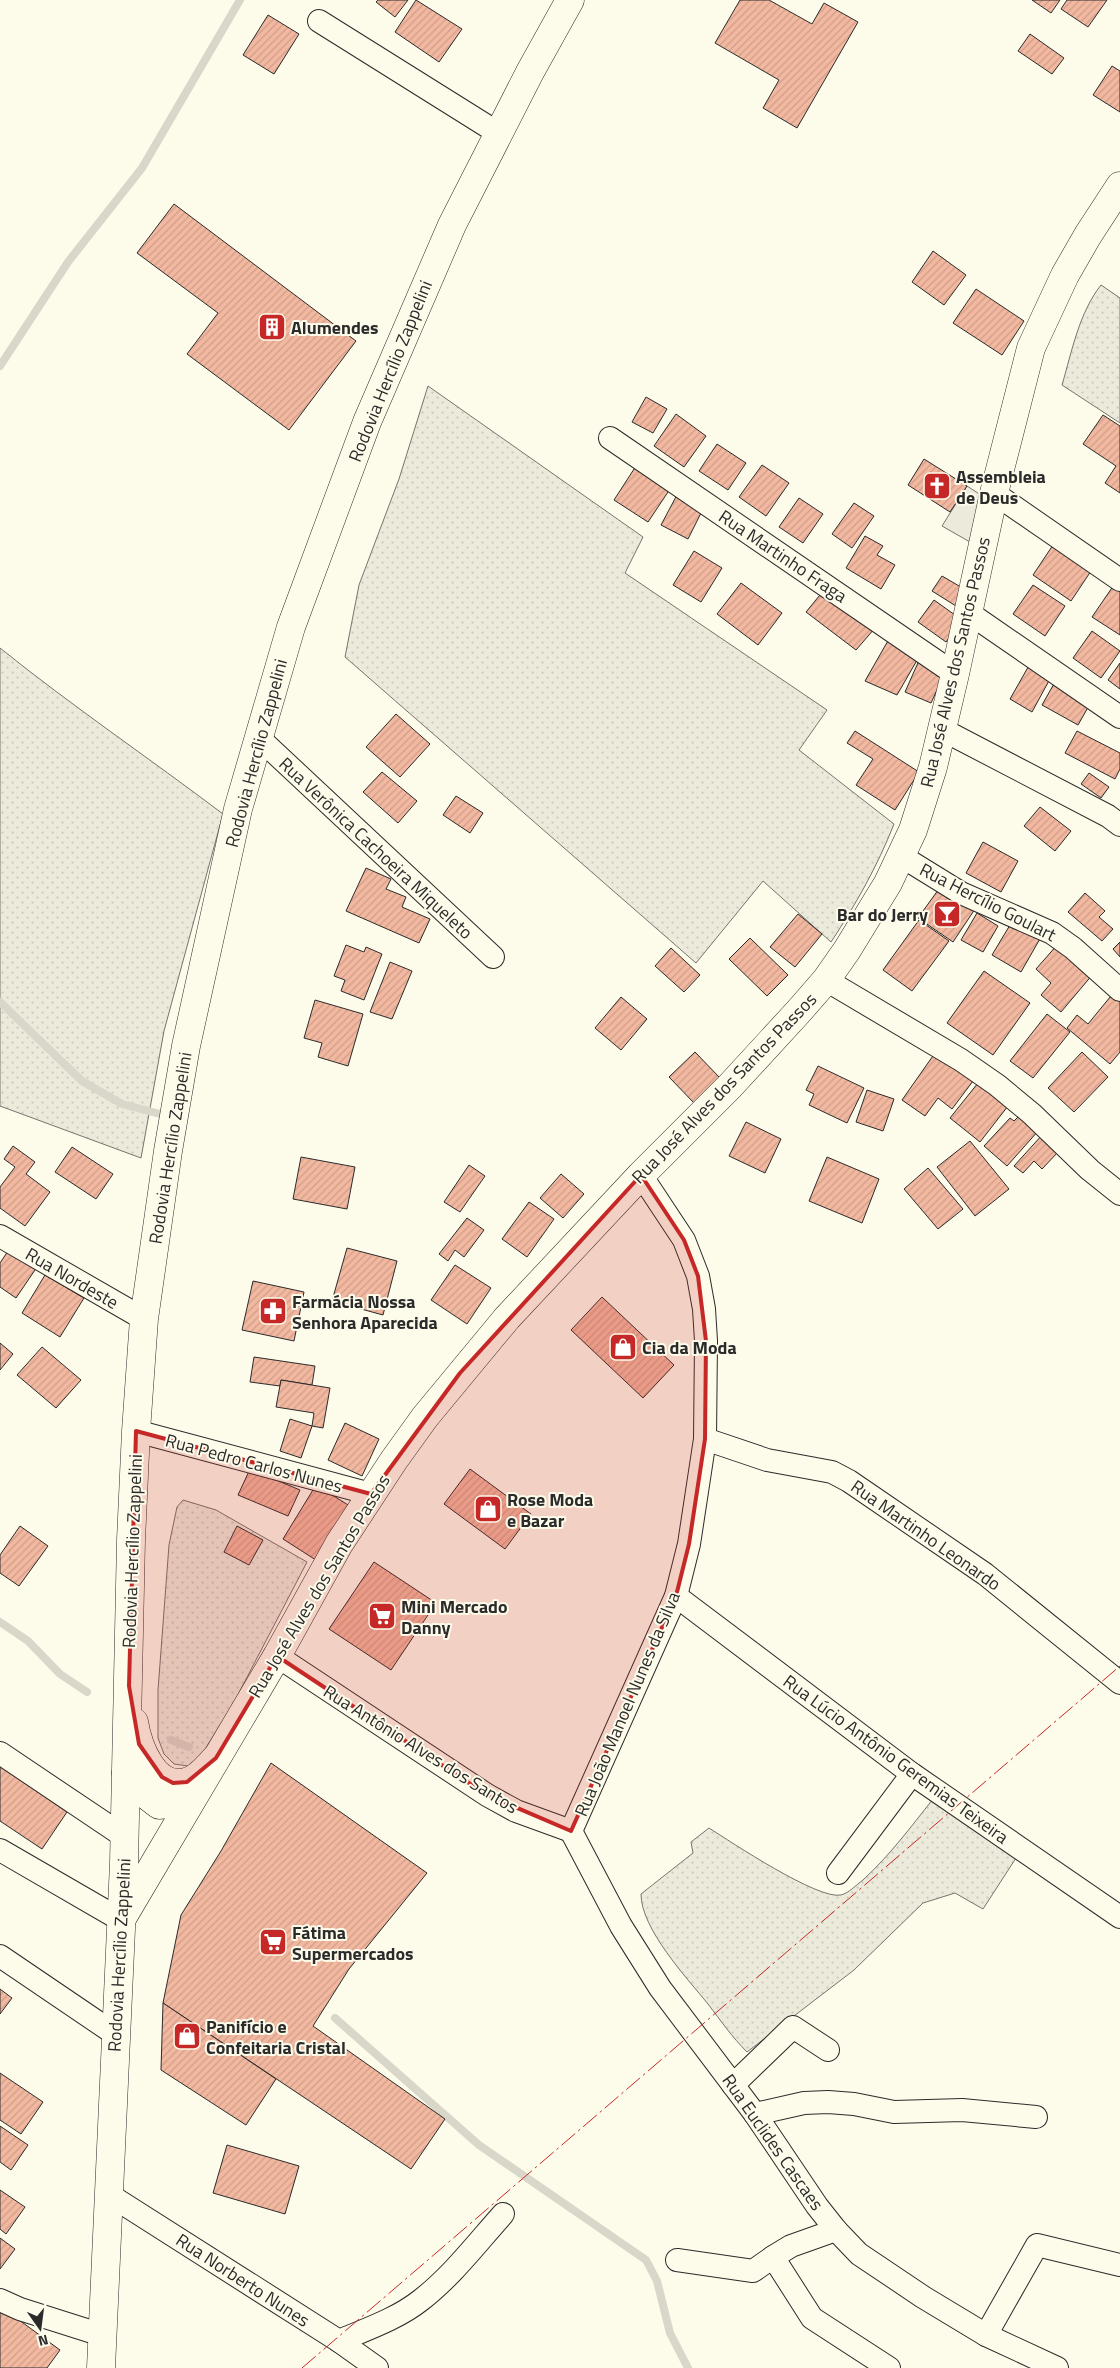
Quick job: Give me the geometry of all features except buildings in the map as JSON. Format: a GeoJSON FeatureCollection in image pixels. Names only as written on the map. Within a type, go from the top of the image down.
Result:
{"type":"FeatureCollection","features":[{"type":"Feature","properties":{"kind":"main road","name":"Rodovia Hercílio Zappelini"},"geometry":{"type":"LineString","coordinates":[[101,2368],[125,1850],[131,1540],[136,1432],[144,1320],[167,1160],[186,1046],[236,817],[290,627],[367,422],[452,225],[498,134],[570,0]]}},
{"type":"Feature","properties":{"kind":"main road","name":"Rua José Alves dos Santos Passos"},"geometry":{"type":"LineString","coordinates":[[121,1920],[276,1656],[339,1544],[394,1460],[460,1373],[507,1318],[641,1175],[760,1055],[826,980],[868,917],[901,856],[915,822],[943,730],[994,494],[1031,348],[1065,276],[1088,235],[1120,186]]}},
{"type":"Feature","properties":{"kind":"main road"},"geometry":{"type":"LineString","coordinates":[[129,1686],[139,1744],[150,1765],[162,1777],[173,1783],[187,1782],[199,1775],[216,1758]]}},
{"type":"Feature","properties":{"kind":"main road"},"geometry":{"type":"LineString","coordinates":[[126,1773],[153,1802],[172,1804],[181,1801],[191,1793],[216,1758]]}},
{"type":"Feature","properties":{"kind":"main road","name":"Rua José Alves dos Santos Passos"},"geometry":{"type":"LineString","coordinates":[[125,1850],[182,1816]]}},
{"type":"Feature","properties":{"kind":"street"},"geometry":{"type":"LineString","coordinates":[[319,21],[498,134]]}},
{"type":"Feature","properties":{"kind":"street","name":"Rua Martinho Fraga"},"geometry":{"type":"LineString","coordinates":[[610,438],[955,674]]}},
{"type":"Feature","properties":{"kind":"street"},"geometry":{"type":"LineString","coordinates":[[994,494],[1120,580]]}},
{"type":"Feature","properties":{"kind":"street"},"geometry":{"type":"LineString","coordinates":[[969,613],[1120,717]]}},
{"type":"Feature","properties":{"kind":"street"},"geometry":{"type":"LineString","coordinates":[[943,730],[1120,825]]}},
{"type":"Feature","properties":{"kind":"street","name":"Rua Verônica Cachoeira Miqueleto"},"geometry":{"type":"LineString","coordinates":[[258,738],[493,957]]}},
{"type":"Feature","properties":{"kind":"street","name":"Rua Hercílio Goulart"},"geometry":{"type":"LineString","coordinates":[[901,856],[961,893],[1052,933],[1073,948],[1120,990]]}},
{"type":"Feature","properties":{"kind":"street"},"geometry":{"type":"LineString","coordinates":[[826,980],[961,1060],[997,1085],[1032,1114],[1083,1164],[1120,1194]]}},
{"type":"Feature","properties":{"kind":"street","name":"Rua João Manoel Nunes da Silva"},"geometry":{"type":"LineString","coordinates":[[571,1831],[676,1596],[689,1544],[705,1439],[706,1341],[704,1309],[698,1276],[684,1240],[641,1175]]}},
{"type":"Feature","properties":{"kind":"street","name":"Rua Nordeste"},"geometry":{"type":"LineString","coordinates":[[0,1236],[144,1320]]}},
{"type":"Feature","properties":{"kind":"street","name":"Rua Pedro Carlos Nunes"},"geometry":{"type":"LineString","coordinates":[[136,1432],[371,1494]]}},
{"type":"Feature","properties":{"kind":"street","name":"Rua Martinho Leonardo"},"geometry":{"type":"LineString","coordinates":[[705,1439],[767,1460],[832,1472],[849,1481],[985,1574],[1120,1683]]}},
{"type":"Feature","properties":{"kind":"street","name":"Rua Lúcio Antônio Geremias Teixeira"},"geometry":{"type":"LineString","coordinates":[[676,1596],[912,1774],[1120,1917]]}},
{"type":"Feature","properties":{"kind":"street","name":"Rua Antônio Alves dos Santos"},"geometry":{"type":"LineString","coordinates":[[276,1656],[487,1795],[516,1811],[571,1831]]}},
{"type":"Feature","properties":{"kind":"street"},"geometry":{"type":"LineString","coordinates":[[0,1753],[125,1850]]}},
{"type":"Feature","properties":{"kind":"street"},"geometry":{"type":"LineString","coordinates":[[838,1873],[912,1774]]}},
{"type":"Feature","properties":{"kind":"street","name":"Rua Euclides Cascaes"},"geometry":{"type":"LineString","coordinates":[[571,1831],[637,1954],[660,1988],[755,2114],[817,2206],[836,2230],[859,2254],[884,2272],[986,2334],[1057,2368]]}},
{"type":"Feature","properties":{"kind":"street"},"geometry":{"type":"LineString","coordinates":[[0,1850],[121,1920]]}},
{"type":"Feature","properties":{"kind":"street"},"geometry":{"type":"LineString","coordinates":[[0,1956],[116,2034]]}},
{"type":"Feature","properties":{"kind":"street"},"geometry":{"type":"LineString","coordinates":[[733,2085],[793,2027],[828,2050]]}},
{"type":"Feature","properties":{"kind":"street"},"geometry":{"type":"LineString","coordinates":[[755,2114],[804,2103],[828,2102],[854,2104],[894,2112],[962,2110],[1036,2117]]}},
{"type":"Feature","properties":{"kind":"street","name":"Rua Norberto Nunes"},"geometry":{"type":"LineString","coordinates":[[108,2194],[339,2341],[377,2368]]}},
{"type":"Feature","properties":{"kind":"street"},"geometry":{"type":"LineString","coordinates":[[339,2341],[388,2320],[421,2301],[446,2278],[503,2214]]}},
{"type":"Feature","properties":{"kind":"street"},"geometry":{"type":"LineString","coordinates":[[677,2260],[753,2271],[791,2246],[836,2230]]}},
{"type":"Feature","properties":{"kind":"street"},"geometry":{"type":"LineString","coordinates":[[986,2334],[1036,2244],[1120,2265]]}},
{"type":"Feature","properties":{"kind":"street"},"geometry":{"type":"LineString","coordinates":[[773,2257],[812,2318],[889,2368]]}},
{"type":"Feature","properties":{"kind":"street"},"geometry":{"type":"LineString","coordinates":[[0,2300],[20,2309],[102,2335]]}},
{"type":"Feature","properties":{"kind":"highlighted area"},"geometry":{"type":"Polygon","coordinates":[[[641,1175],[684,1240],[698,1276],[706,1341],[705,1439],[689,1544],[676,1596],[571,1831],[487,1795],[277,1656],[216,1758],[187,1782],[173,1783],[162,1777],[139,1744],[129,1686],[136,1431],[371,1494],[460,1373],[641,1175]]]}},
{"type":"Feature","properties":{"kind":"shaded area"},"geometry":{"type":"Polygon","coordinates":[[[1101,285],[1120,298],[1120,423],[1062,385],[1082,320],[1093,296],[1101,285]]]}},
{"type":"Feature","properties":{"kind":"shaded area"},"geometry":{"type":"Polygon","coordinates":[[[428,386],[643,537],[625,573],[827,710],[799,750],[894,824],[866,885],[831,942],[763,881],[696,963],[345,657],[359,585],[399,479],[428,386]]]}},
{"type":"Feature","properties":{"kind":"shaded area"},"geometry":{"type":"Polygon","coordinates":[[[967,486],[984,497],[970,542],[942,526],[967,486]]]}},
{"type":"Feature","properties":{"kind":"shaded area"},"geometry":{"type":"Polygon","coordinates":[[[0,648],[55,691],[223,814],[164,1031],[141,1158],[0,1106],[0,648]]]}},
{"type":"Feature","properties":{"kind":"shaded area"},"geometry":{"type":"Polygon","coordinates":[[[183,1500],[216,1510],[307,1562],[232,1706],[202,1754],[188,1766],[174,1764],[164,1754],[158,1738],[158,1690],[169,1545],[177,1507],[183,1500]]]}},
{"type":"Feature","properties":{"kind":"shaded area"},"geometry":{"type":"Polygon","coordinates":[[[933,1799],[1016,1858],[983,1909],[955,1893],[923,1903],[854,1970],[747,2052],[731,2035],[667,1952],[649,1922],[643,1908],[641,1894],[693,1853],[691,1842],[709,1828],[754,1857],[795,1880],[814,1889],[841,1895],[850,1891],[882,1861],[933,1799]]]}},
{"type":"Feature","properties":{"kind":"waterway"},"geometry":{"type":"LineString","coordinates":[[0,366],[68,262],[142,168],[240,0]]}},
{"type":"Feature","properties":{"kind":"waterway"},"geometry":{"type":"LineString","coordinates":[[0,1002],[82,1081],[122,1104],[160,1114]]}},
{"type":"Feature","properties":{"kind":"waterway"},"geometry":{"type":"LineString","coordinates":[[0,1622],[28,1641],[60,1674],[87,1692]]}},
{"type":"Feature","properties":{"kind":"waterway"},"geometry":{"type":"LineString","coordinates":[[171,1740],[189,1747]]}},
{"type":"Feature","properties":{"kind":"waterway"},"geometry":{"type":"LineString","coordinates":[[335,2018],[479,2145],[646,2260],[657,2281],[670,2333],[688,2368]]}},
{"type":"Feature","properties":{"kind":"power"},"geometry":{"type":"LineString","coordinates":[[302,2368],[1120,1666]]}},
{"type":"Feature","properties":{"kind":"place","name":"Alumendes"},"geometry":{"type":"Point","coordinates":[272,327]}},
{"type":"Feature","properties":{"kind":"place","name":"Assembleia de Deus"},"geometry":{"type":"Point","coordinates":[937,486]}},
{"type":"Feature","properties":{"kind":"place","name":"Bar do Jerry"},"geometry":{"type":"Point","coordinates":[947,914]}},
{"type":"Feature","properties":{"kind":"place","name":"Farmácia Nossa Senhora Aparecida"},"geometry":{"type":"Point","coordinates":[273,1311]}},
{"type":"Feature","properties":{"kind":"place","name":"Cia da Moda"},"geometry":{"type":"Point","coordinates":[623,1347]}},
{"type":"Feature","properties":{"kind":"place","name":"Rose Moda e Bazar"},"geometry":{"type":"Point","coordinates":[488,1509]}},
{"type":"Feature","properties":{"kind":"place","name":"Mini Mercado Danny"},"geometry":{"type":"Point","coordinates":[382,1616]}},
{"type":"Feature","properties":{"kind":"place","name":"Fátima Supermercados"},"geometry":{"type":"Point","coordinates":[273,1942]}},
{"type":"Feature","properties":{"kind":"place","name":"Panifício e Confeitaria Cristal"},"geometry":{"type":"Point","coordinates":[187,2036]}}]}
